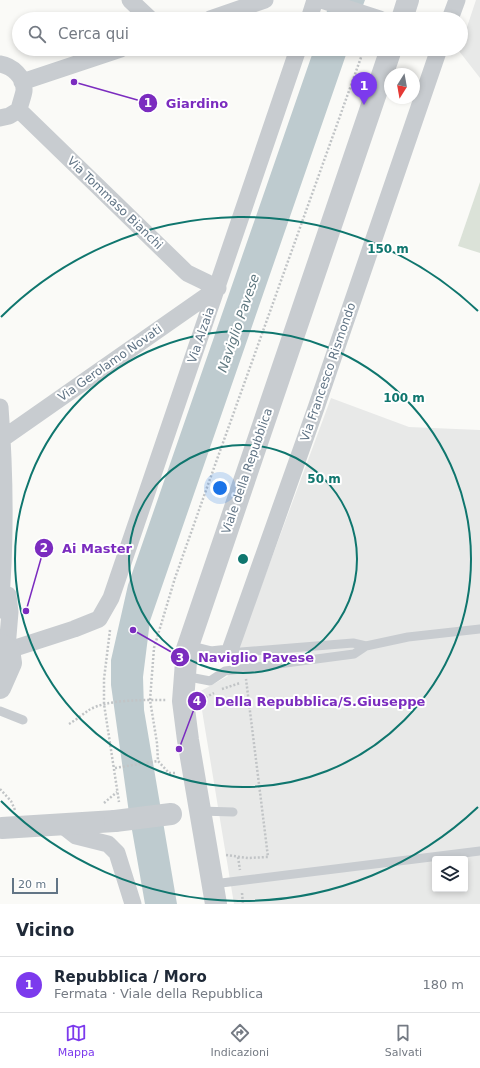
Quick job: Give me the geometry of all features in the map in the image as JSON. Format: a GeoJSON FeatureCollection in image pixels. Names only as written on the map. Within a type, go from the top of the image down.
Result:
{"type":"FeatureCollection","features":[{"type":"Feature","properties":{"kind":"street"},"geometry":{"type":"LineString","coordinates":[[130,0],[143,12]]}},
{"type":"Feature","properties":{"kind":"street"},"geometry":{"type":"LineString","coordinates":[[230,12],[265,0]]}},
{"type":"Feature","properties":{"kind":"street"},"geometry":{"type":"LineString","coordinates":[[404,12],[408,0]]}},
{"type":"Feature","properties":{"kind":"street"},"geometry":{"type":"LineString","coordinates":[[453,12],[457,0]]}},
{"type":"Feature","properties":{"kind":"street"},"geometry":{"type":"LineString","coordinates":[[314,12],[321,1],[356,12]]}},
{"type":"Feature","properties":{"kind":"street"},"geometry":{"type":"LineString","coordinates":[[22,82],[100,56]]}},
{"type":"Feature","properties":{"kind":"street","name":"Via Alzaia"},"geometry":{"type":"LineString","coordinates":[[5,648],[74,629],[99,619],[111,598],[218,288],[296,56]]}},
{"type":"Feature","properties":{"kind":"street","name":"Viale della Repubblica"},"geometry":{"type":"LineString","coordinates":[[214,894],[183,701],[187,649],[389,56]]}},
{"type":"Feature","properties":{"kind":"street","name":"Via Francesco Rismondo"},"geometry":{"type":"LineString","coordinates":[[229,653],[321,394],[437,56]]}},
{"type":"Feature","properties":{"kind":"street"},"geometry":{"type":"LineString","coordinates":[[0,64],[14,70],[22,82],[24,90],[19,110],[9,116],[0,118]]}},
{"type":"Feature","properties":{"kind":"street","name":"Via Tommaso Bianchi"},"geometry":{"type":"LineString","coordinates":[[19,110],[187,273],[218,288]]}},
{"type":"Feature","properties":{"kind":"street","name":"Via Gerolamo Novati"},"geometry":{"type":"LineString","coordinates":[[1,438],[218,288]]}},
{"type":"Feature","properties":{"kind":"street"},"geometry":{"type":"LineString","coordinates":[[0,407],[3,573],[0,610]]}},
{"type":"Feature","properties":{"kind":"street"},"geometry":{"type":"LineString","coordinates":[[0,688],[11,663],[5,648],[10,612],[3,573]]}},
{"type":"Feature","properties":{"kind":"street"},"geometry":{"type":"LineString","coordinates":[[187,649],[211,655],[229,653]]}},
{"type":"Feature","properties":{"kind":"street"},"geometry":{"type":"LineString","coordinates":[[1,823],[62,825],[109,812],[170,814],[200,810]]}},
{"type":"Feature","properties":{"kind":"street"},"geometry":{"type":"LineString","coordinates":[[62,825],[76,836],[108,844],[117,853],[133,904]]}},
{"type":"Feature","properties":{"kind":"lane"},"geometry":{"type":"LineString","coordinates":[[184,676],[210,681],[225,671],[354,654],[366,646],[408,637],[480,629]]}},
{"type":"Feature","properties":{"kind":"lane"},"geometry":{"type":"LineString","coordinates":[[229,653],[353,643],[366,646]]}},
{"type":"Feature","properties":{"kind":"lane"},"geometry":{"type":"LineString","coordinates":[[0,711],[23,720]]}},
{"type":"Feature","properties":{"kind":"lane"},"geometry":{"type":"LineString","coordinates":[[200,810],[233,812]]}},
{"type":"Feature","properties":{"kind":"lane"},"geometry":{"type":"LineString","coordinates":[[214,894],[480,851]]}},
{"type":"Feature","properties":{"kind":"path"},"geometry":{"type":"LineString","coordinates":[[177,773],[169,773],[158,761],[157,743],[150,700],[154,648],[175,578],[361,56]]}},
{"type":"Feature","properties":{"kind":"path"},"geometry":{"type":"LineString","coordinates":[[207,853],[248,858],[268,857],[244,669]]}},
{"type":"Feature","properties":{"kind":"path"},"geometry":{"type":"LineString","coordinates":[[69,724],[90,710],[108,704],[150,700]]}},
{"type":"Feature","properties":{"kind":"path"},"geometry":{"type":"LineString","coordinates":[[114,768],[158,761]]}},
{"type":"Feature","properties":{"kind":"path"},"geometry":{"type":"LineString","coordinates":[[109,812],[118,792]]}},
{"type":"Feature","properties":{"kind":"shaded area"},"geometry":{"type":"Polygon","coordinates":[[[476,0],[480,0],[480,78],[463,56],[468,56],[468,24],[476,0]]]}},
{"type":"Feature","properties":{"kind":"shaded area"},"geometry":{"type":"Polygon","coordinates":[[[480,182],[480,253],[458,246],[480,182]]]}},
{"type":"Feature","properties":{"kind":"shaded area"},"geometry":{"type":"Polygon","coordinates":[[[331,398],[409,427],[480,430],[480,904],[234,904],[199,692],[228,676],[331,398]]]}},
{"type":"Feature","properties":{"kind":"water"},"geometry":{"type":"Polygon","coordinates":[[[331,0],[365,0],[361,12],[327,12],[331,0]]]}},
{"type":"Feature","properties":{"kind":"water"},"geometry":{"type":"Polygon","coordinates":[[[312,56],[346,56],[150,621],[143,677],[144,710],[177,904],[145,904],[129,813],[111,685],[111,660],[128,585],[312,56]]]}},
{"type":"Feature","properties":{"kind":"place","name":"Giardino"},"geometry":{"type":"Point","coordinates":[74,82]}},
{"type":"Feature","properties":{"kind":"place","name":"Repubblica / Moro"},"geometry":{"type":"Point","coordinates":[364,105]}},
{"type":"Feature","properties":{"kind":"place","name":"Ai Master"},"geometry":{"type":"Point","coordinates":[26,611]}},
{"type":"Feature","properties":{"kind":"place","name":"Naviglio Pavese"},"geometry":{"type":"Point","coordinates":[133,630]}},
{"type":"Feature","properties":{"kind":"place","name":"Della Repubblica/S.Giuseppe"},"geometry":{"type":"Point","coordinates":[179,749]}}]}
